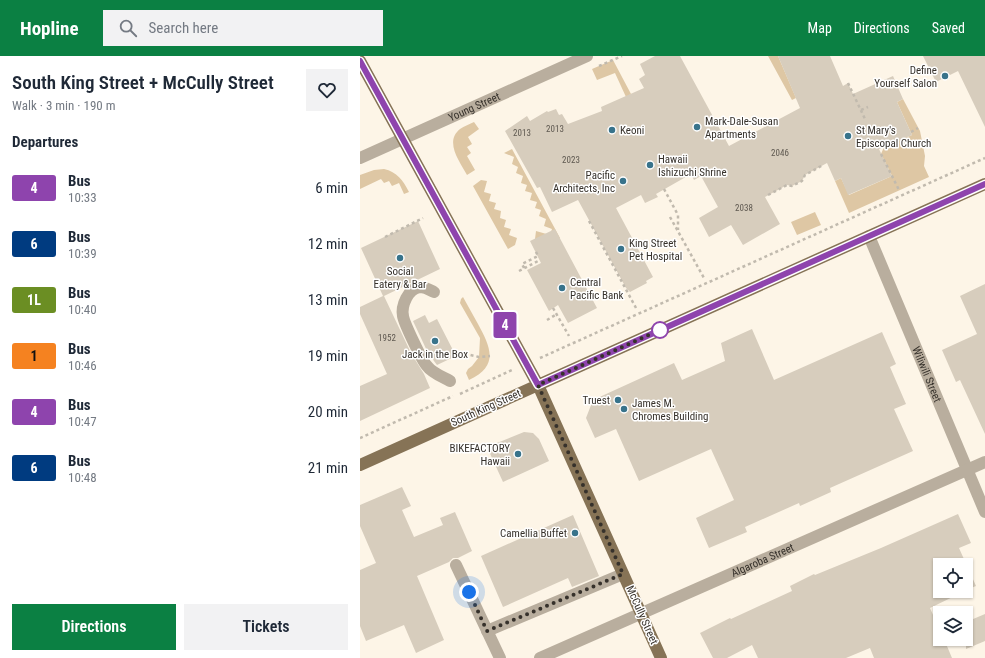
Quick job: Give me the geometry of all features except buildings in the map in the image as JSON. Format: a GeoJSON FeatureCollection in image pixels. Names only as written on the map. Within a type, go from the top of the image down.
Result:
{"type":"FeatureCollection","features":[{"type":"Feature","properties":{"kind":"main road","name":"McCully Street"},"geometry":{"type":"LineString","coordinates":[[360,61],[538,385],[661,658]]}},
{"type":"Feature","properties":{"kind":"main road","name":"South King Street"},"geometry":{"type":"LineString","coordinates":[[360,465],[985,184]]}},
{"type":"Feature","properties":{"kind":"street","name":"Young Street"},"geometry":{"type":"LineString","coordinates":[[360,158],[587,56]]}},
{"type":"Feature","properties":{"kind":"street","name":"Wiliwili Street"},"geometry":{"type":"LineString","coordinates":[[869,236],[985,512]]}},
{"type":"Feature","properties":{"kind":"street"},"geometry":{"type":"LineString","coordinates":[[434,292],[420,287],[411,292],[404,304],[403,317],[426,365],[450,381]]}},
{"type":"Feature","properties":{"kind":"street","name":"Algaroba Street"},"geometry":{"type":"LineString","coordinates":[[540,658],[985,462]]}},
{"type":"Feature","properties":{"kind":"street"},"geometry":{"type":"LineString","coordinates":[[456,565],[500,658]]}},
{"type":"Feature","properties":{"kind":"street"},"geometry":{"type":"LineString","coordinates":[[487,631],[623,574]]}},
{"type":"Feature","properties":{"kind":"path"},"geometry":{"type":"LineString","coordinates":[[848,83],[865,119]]}},
{"type":"Feature","properties":{"kind":"path"},"geometry":{"type":"LineString","coordinates":[[861,110],[868,107]]}},
{"type":"Feature","properties":{"kind":"path"},"geometry":{"type":"LineString","coordinates":[[911,132],[918,128]]}},
{"type":"Feature","properties":{"kind":"path"},"geometry":{"type":"LineString","coordinates":[[881,154],[899,190]]}},
{"type":"Feature","properties":{"kind":"path"},"geometry":{"type":"LineString","coordinates":[[568,345],[985,158]]}},
{"type":"Feature","properties":{"kind":"path"},"geometry":{"type":"LineString","coordinates":[[768,195],[787,185],[792,186],[802,181],[805,175],[823,165]]}},
{"type":"Feature","properties":{"kind":"path"},"geometry":{"type":"LineString","coordinates":[[664,189],[678,215],[678,231]]}},
{"type":"Feature","properties":{"kind":"path"},"geometry":{"type":"LineString","coordinates":[[385,237],[422,218]]}},
{"type":"Feature","properties":{"kind":"path"},"geometry":{"type":"LineString","coordinates":[[670,218],[704,278]]}},
{"type":"Feature","properties":{"kind":"path"},"geometry":{"type":"LineString","coordinates":[[589,220],[636,308]]}},
{"type":"Feature","properties":{"kind":"path"},"geometry":{"type":"LineString","coordinates":[[524,268],[522,264],[538,256],[535,250]]}},
{"type":"Feature","properties":{"kind":"path"},"geometry":{"type":"LineString","coordinates":[[520,271],[540,260]]}},
{"type":"Feature","properties":{"kind":"path"},"geometry":{"type":"LineString","coordinates":[[554,308],[569,336]]}},
{"type":"Feature","properties":{"kind":"path"},"geometry":{"type":"LineString","coordinates":[[547,320],[557,314]]}},
{"type":"Feature","properties":{"kind":"path"},"geometry":{"type":"LineString","coordinates":[[453,351],[479,357],[490,356]]}},
{"type":"Feature","properties":{"kind":"path"},"geometry":{"type":"LineString","coordinates":[[360,438],[487,381]]}},
{"type":"Feature","properties":{"kind":"shaded area"},"geometry":{"type":"Polygon","coordinates":[[[768,56],[778,56],[796,98],[792,100],[768,56]]]}},
{"type":"Feature","properties":{"kind":"shaded area"},"geometry":{"type":"Polygon","coordinates":[[[613,60],[631,94],[626,97],[615,73],[597,80],[592,69],[613,60]]]}},
{"type":"Feature","properties":{"kind":"shaded area"},"geometry":{"type":"Polygon","coordinates":[[[903,99],[920,131],[925,156],[924,166],[929,177],[849,213],[835,181],[841,178],[849,195],[892,176],[881,154],[884,147],[912,135],[897,102],[903,99]]]}},
{"type":"Feature","properties":{"kind":"shaded area"},"geometry":{"type":"Polygon","coordinates":[[[474,122],[479,129],[468,137],[472,144],[467,147],[471,153],[467,156],[475,170],[467,175],[457,158],[453,146],[453,140],[455,134],[460,129],[474,122]]]}},
{"type":"Feature","properties":{"kind":"shaded area"},"geometry":{"type":"Polygon","coordinates":[[[512,149],[560,238],[546,246],[535,239],[536,231],[550,235],[552,229],[544,226],[546,219],[539,216],[541,210],[535,208],[537,202],[530,200],[532,193],[525,191],[527,185],[521,183],[523,176],[516,173],[518,167],[512,164],[514,157],[504,153],[512,149]]]}},
{"type":"Feature","properties":{"kind":"shaded area"},"geometry":{"type":"Polygon","coordinates":[[[384,169],[393,172],[399,177],[409,192],[404,194],[399,183],[392,186],[389,181],[384,183],[381,179],[360,189],[360,175],[374,170],[384,169]]]}},
{"type":"Feature","properties":{"kind":"shaded area"},"geometry":{"type":"Polygon","coordinates":[[[481,180],[487,181],[484,192],[491,194],[489,201],[496,203],[494,209],[501,211],[500,218],[506,220],[504,227],[511,229],[509,235],[517,238],[515,245],[508,249],[473,186],[481,180]]]}},
{"type":"Feature","properties":{"kind":"shaded area"},"geometry":{"type":"Polygon","coordinates":[[[815,212],[821,225],[797,235],[791,222],[815,212]]]}},
{"type":"Feature","properties":{"kind":"shaded area"},"geometry":{"type":"Polygon","coordinates":[[[463,297],[486,340],[490,355],[489,362],[485,368],[469,380],[466,373],[479,357],[480,338],[460,303],[463,297]]]}},
{"type":"Feature","properties":{"kind":"bus line","name":"4"},"geometry":{"type":"LineString","coordinates":[[360,61],[538,385],[985,184]]}},
{"type":"Feature","properties":{"kind":"place","name":"Define Yourself Salon"},"geometry":{"type":"Point","coordinates":[945,76]}},
{"type":"Feature","properties":{"kind":"place","name":"Mark-Dale-Susan Apartments"},"geometry":{"type":"Point","coordinates":[697,127]}},
{"type":"Feature","properties":{"kind":"place","name":"Keoni"},"geometry":{"type":"Point","coordinates":[612,130]}},
{"type":"Feature","properties":{"kind":"place","name":"St Mary's Episcopal Church"},"geometry":{"type":"Point","coordinates":[848,136]}},
{"type":"Feature","properties":{"kind":"place","name":"Hawaii Ishizuchi Shrine"},"geometry":{"type":"Point","coordinates":[650,165]}},
{"type":"Feature","properties":{"kind":"place","name":"Pacific Architects, Inc"},"geometry":{"type":"Point","coordinates":[623,181]}},
{"type":"Feature","properties":{"kind":"place","name":"King Street Pet Hospital"},"geometry":{"type":"Point","coordinates":[621,249]}},
{"type":"Feature","properties":{"kind":"place","name":"Social Eatery & Bar"},"geometry":{"type":"Point","coordinates":[400,258]}},
{"type":"Feature","properties":{"kind":"place","name":"Central Pacific Bank"},"geometry":{"type":"Point","coordinates":[562,288]}},
{"type":"Feature","properties":{"kind":"place","name":"Jack in the Box"},"geometry":{"type":"Point","coordinates":[435,341]}},
{"type":"Feature","properties":{"kind":"place","name":"Truest"},"geometry":{"type":"Point","coordinates":[618,400]}},
{"type":"Feature","properties":{"kind":"place","name":"James M. Chromes Building"},"geometry":{"type":"Point","coordinates":[624,409]}},
{"type":"Feature","properties":{"kind":"place","name":"BIKEFACTORY Hawaii"},"geometry":{"type":"Point","coordinates":[518,454]}},
{"type":"Feature","properties":{"kind":"place","name":"Camellia Buffet"},"geometry":{"type":"Point","coordinates":[575,533]}},
{"type":"Feature","properties":{"kind":"route"},"geometry":{"type":"LineString","coordinates":[[469,592],[487,631],[623,574],[538,385],[660,330]]}}]}
